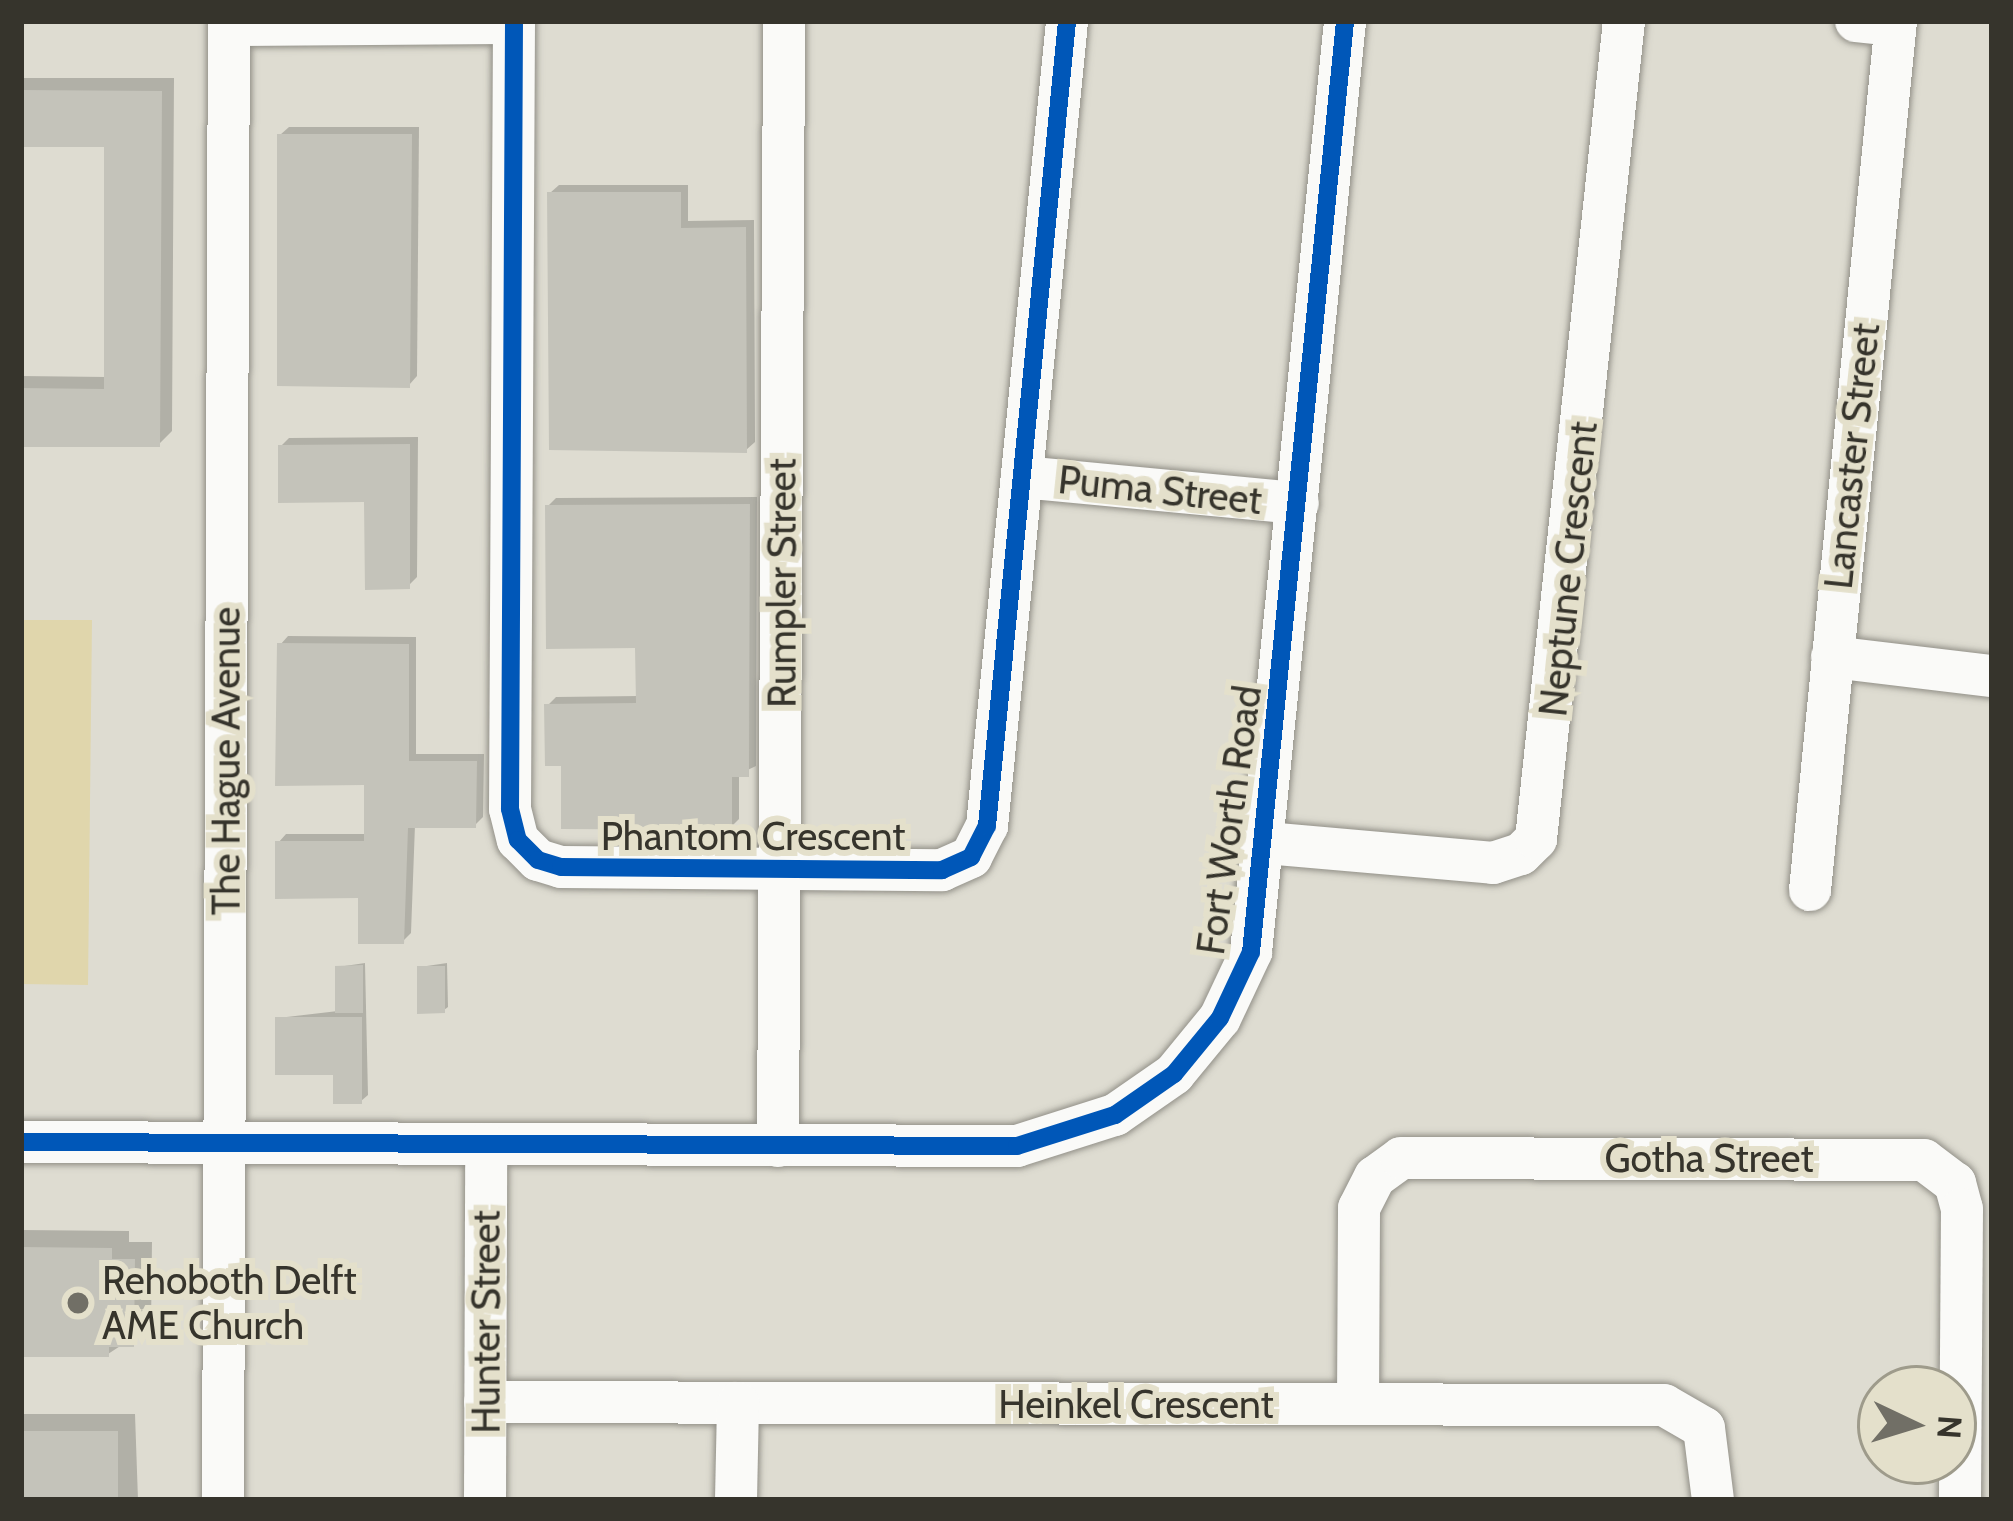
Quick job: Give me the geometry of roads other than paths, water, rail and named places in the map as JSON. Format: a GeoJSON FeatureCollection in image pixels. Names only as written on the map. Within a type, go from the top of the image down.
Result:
{"type":"FeatureCollection","features":[{"type":"Feature","properties":{"kind":"street","name":"Rumpler Street"},"geometry":{"type":"LineString","coordinates":[[778,1146],[784,21]]}},
{"type":"Feature","properties":{"kind":"street","name":"Phantom Crescent"},"geometry":{"type":"LineString","coordinates":[[514,22],[512,825],[528,853],[561,867],[942,870],[979,848],[1067,21]]}},
{"type":"Feature","properties":{"kind":"street","name":"Fort Worth Road"},"geometry":{"type":"LineString","coordinates":[[21,1142],[1017,1146],[1084,1129],[1146,1096],[1199,1047],[1238,986],[1251,952],[1345,21]]}},
{"type":"Feature","properties":{"kind":"street","name":"Neptune Crescent"},"geometry":{"type":"LineString","coordinates":[[1265,843],[1493,863],[1536,839],[1624,21]]}},
{"type":"Feature","properties":{"kind":"street"},"geometry":{"type":"LineString","coordinates":[[229,23],[514,22]]}},
{"type":"Feature","properties":{"kind":"street","name":"Lancaster Street"},"geometry":{"type":"LineString","coordinates":[[1810,890],[1882,22]]}},
{"type":"Feature","properties":{"kind":"street","name":"The Hague Avenue"},"geometry":{"type":"LineString","coordinates":[[223,1500],[229,23]]}},
{"type":"Feature","properties":{"kind":"street","name":"Puma Street"},"geometry":{"type":"LineString","coordinates":[[1022,476],[1298,503]]}},
{"type":"Feature","properties":{"kind":"street"},"geometry":{"type":"LineString","coordinates":[[1832,657],[1992,676]]}},
{"type":"Feature","properties":{"kind":"street","name":"Hunter Street"},"geometry":{"type":"LineString","coordinates":[[485,1500],[486,1144]]}},
{"type":"Feature","properties":{"kind":"street","name":"Gotha Street"},"geometry":{"type":"LineString","coordinates":[[1358,1404],[1359,1208],[1375,1177],[1400,1158],[1924,1160],[1946,1172],[1960,1195],[1977,1303],[1960,1500]]}},
{"type":"Feature","properties":{"kind":"street","name":"Heinkel Crescent"},"geometry":{"type":"LineString","coordinates":[[485,1402],[1676,1406],[1709,1439],[1713,1500]]}},
{"type":"Feature","properties":{"kind":"street"},"geometry":{"type":"LineString","coordinates":[[736,1500],[738,1403]]}},
{"type":"Feature","properties":{"kind":"place","name":"Rehoboth Delft AME Church"},"geometry":{"type":"Point","coordinates":[78,1303]}}]}
